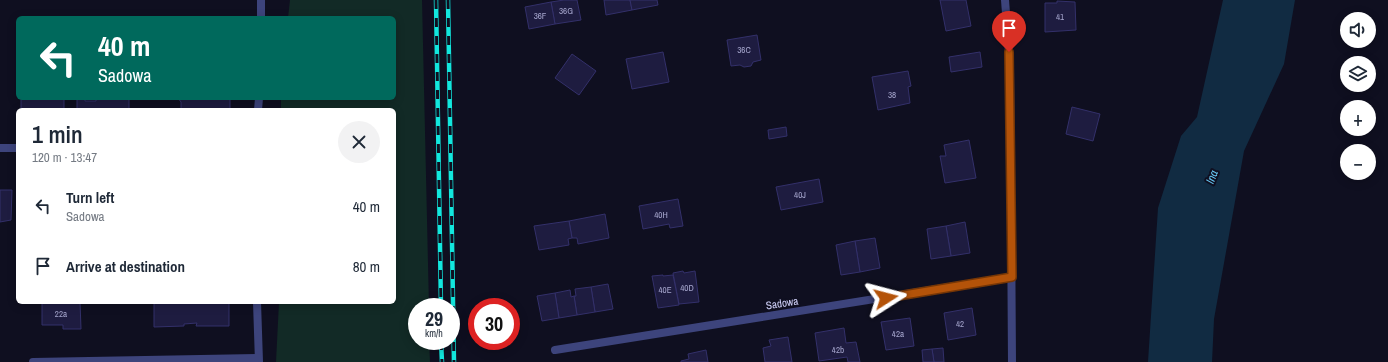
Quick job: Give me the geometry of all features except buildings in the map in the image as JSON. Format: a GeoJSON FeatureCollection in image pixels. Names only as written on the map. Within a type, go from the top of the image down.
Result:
{"type":"FeatureCollection","features":[{"type":"Feature","properties":{"kind":"street"},"geometry":{"type":"LineString","coordinates":[[260,16],[261,0]]}},
{"type":"Feature","properties":{"kind":"street"},"geometry":{"type":"LineString","coordinates":[[1004,0],[1010,66],[1012,362]]}},
{"type":"Feature","properties":{"kind":"street"},"geometry":{"type":"LineString","coordinates":[[0,148],[16,148]]}},
{"type":"Feature","properties":{"kind":"street","name":"Sadowa"},"geometry":{"type":"LineString","coordinates":[[556,350],[1012,277]]}},
{"type":"Feature","properties":{"kind":"street"},"geometry":{"type":"LineString","coordinates":[[33,362],[259,360],[257,304]]}},
{"type":"Feature","properties":{"kind":"green space"},"geometry":{"type":"Polygon","coordinates":[[[290,0],[422,0],[429,298],[408,298],[408,350],[429,350],[430,362],[276,362],[279,304],[396,304],[396,108],[281,108],[281,100],[396,100],[396,16],[288,16],[290,0]]]}},
{"type":"Feature","properties":{"kind":"water","name":"Ina"},"geometry":{"type":"Polygon","coordinates":[[[1223,0],[1295,0],[1284,64],[1244,151],[1214,319],[1212,362],[1148,362],[1158,208],[1181,136],[1197,117],[1223,0]]]}},
{"type":"Feature","properties":{"kind":"railway"},"geometry":{"type":"LineString","coordinates":[[436,0],[441,298]]}},
{"type":"Feature","properties":{"kind":"railway"},"geometry":{"type":"LineString","coordinates":[[448,0],[454,362]]}},
{"type":"Feature","properties":{"kind":"railway"},"geometry":{"type":"LineString","coordinates":[[441,350],[442,362]]}},
{"type":"Feature","properties":{"kind":"route"},"geometry":{"type":"LineString","coordinates":[[886,298],[1012,277],[1009,52]]}}]}
